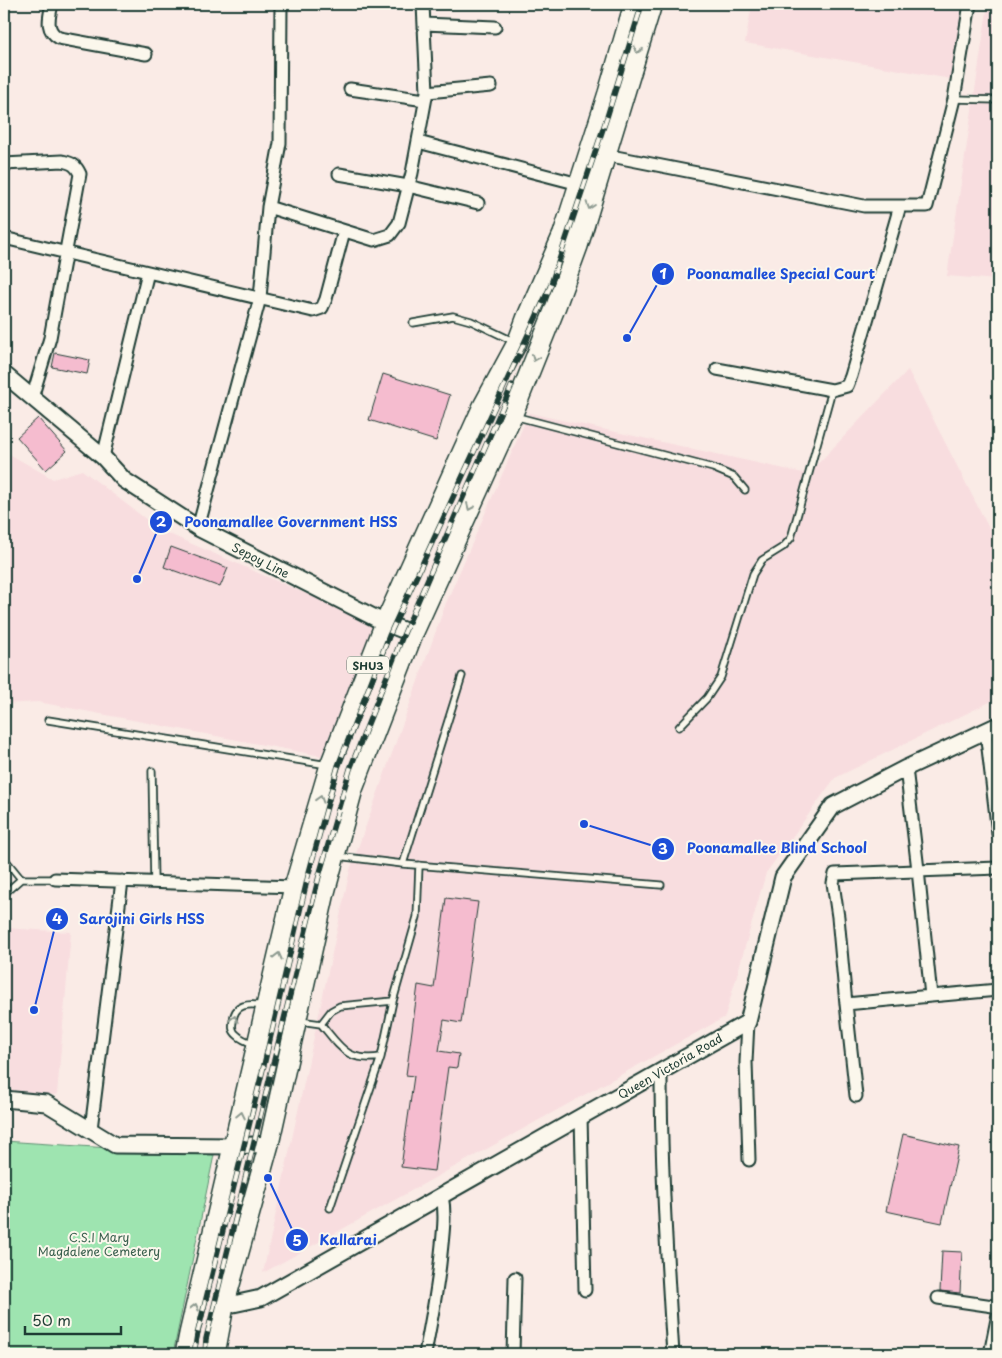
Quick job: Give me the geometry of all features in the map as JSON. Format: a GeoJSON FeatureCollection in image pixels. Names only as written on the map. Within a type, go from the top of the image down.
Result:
{"type":"FeatureCollection","features":[{"type":"Feature","properties":{"kind":"main road","name":"SHU3"},"geometry":{"type":"LineString","coordinates":[[215,1354],[224,1306],[269,1144],[296,1020],[353,789],[413,634],[512,416],[578,246],[634,4]]}},
{"type":"Feature","properties":{"kind":"main road","name":"SHU3"},"geometry":{"type":"LineString","coordinates":[[185,1354],[294,887],[330,765],[384,623],[483,406],[517,343],[563,234],[579,184],[598,153],[652,4]]}},
{"type":"Feature","properties":{"kind":"street"},"geometry":{"type":"LineString","coordinates":[[52,4],[50,27],[52,34],[59,38],[146,54]]}},
{"type":"Feature","properties":{"kind":"street"},"geometry":{"type":"LineString","coordinates":[[198,528],[260,298],[268,207],[280,143],[281,4]]}},
{"type":"Feature","properties":{"kind":"street"},"geometry":{"type":"LineString","coordinates":[[268,207],[374,240],[390,235],[399,223],[418,142],[426,96],[423,4]]}},
{"type":"Feature","properties":{"kind":"street"},"geometry":{"type":"LineString","coordinates":[[598,153],[864,206],[926,206],[954,99],[970,4]]}},
{"type":"Feature","properties":{"kind":"street"},"geometry":{"type":"LineString","coordinates":[[424,24],[495,27]]}},
{"type":"Feature","properties":{"kind":"street"},"geometry":{"type":"LineString","coordinates":[[350,89],[426,96],[491,86]]}},
{"type":"Feature","properties":{"kind":"street"},"geometry":{"type":"LineString","coordinates":[[418,142],[579,184]]}},
{"type":"Feature","properties":{"kind":"street"},"geometry":{"type":"LineString","coordinates":[[4,164],[71,162],[76,166],[80,174],[50,338],[32,398]]}},
{"type":"Feature","properties":{"kind":"street"},"geometry":{"type":"LineString","coordinates":[[339,174],[408,186],[478,203]]}},
{"type":"Feature","properties":{"kind":"street"},"geometry":{"type":"LineString","coordinates":[[717,369],[832,390],[847,386],[900,206]]}},
{"type":"Feature","properties":{"kind":"street"},"geometry":{"type":"LineString","coordinates":[[4,238],[313,311],[322,308],[326,300],[344,231]]}},
{"type":"Feature","properties":{"kind":"street"},"geometry":{"type":"LineString","coordinates":[[103,457],[148,272]]}},
{"type":"Feature","properties":{"kind":"street","name":"Sepoy Line"},"geometry":{"type":"LineString","coordinates":[[4,374],[103,457],[124,480],[198,528],[384,623],[413,634]]}},
{"type":"Feature","properties":{"kind":"street"},"geometry":{"type":"LineString","coordinates":[[748,1160],[746,1062],[748,1022],[783,877],[834,806],[906,768],[992,728],[998,834]]}},
{"type":"Feature","properties":{"kind":"street"},"geometry":{"type":"LineString","coordinates":[[906,768],[931,996]]}},
{"type":"Feature","properties":{"kind":"street"},"geometry":{"type":"LineString","coordinates":[[856,1096],[833,878],[835,874],[998,868]]}},
{"type":"Feature","properties":{"kind":"street"},"geometry":{"type":"LineString","coordinates":[[55,879],[294,887]]}},
{"type":"Feature","properties":{"kind":"street"},"geometry":{"type":"LineString","coordinates":[[91,1129],[122,882]]}},
{"type":"Feature","properties":{"kind":"street"},"geometry":{"type":"LineString","coordinates":[[846,1004],[998,990]]}},
{"type":"Feature","properties":{"kind":"street","name":"Queen Victoria Road"},"geometry":{"type":"LineString","coordinates":[[224,1306],[261,1298],[748,1022]]}},
{"type":"Feature","properties":{"kind":"street"},"geometry":{"type":"LineString","coordinates":[[661,1071],[664,1202],[673,1354]]}},
{"type":"Feature","properties":{"kind":"street"},"geometry":{"type":"LineString","coordinates":[[4,1099],[46,1103],[115,1145],[234,1146],[269,1144]]}},
{"type":"Feature","properties":{"kind":"street"},"geometry":{"type":"LineString","coordinates":[[581,1116],[585,1290]]}},
{"type":"Feature","properties":{"kind":"street"},"geometry":{"type":"LineString","coordinates":[[425,1354],[439,1273],[444,1213],[442,1195]]}},
{"type":"Feature","properties":{"kind":"street"},"geometry":{"type":"LineString","coordinates":[[513,1354],[515,1278]]}},
{"type":"Feature","properties":{"kind":"street"},"geometry":{"type":"LineString","coordinates":[[938,1298],[997,1308],[998,1313],[990,1354]]}},
{"type":"Feature","properties":{"kind":"lane"},"geometry":{"type":"LineString","coordinates":[[954,99],[998,100]]}},
{"type":"Feature","properties":{"kind":"lane"},"geometry":{"type":"LineString","coordinates":[[414,323],[454,316],[471,321],[517,343]]}},
{"type":"Feature","properties":{"kind":"lane"},"geometry":{"type":"LineString","coordinates":[[679,727],[707,698],[721,677],[753,574],[762,560],[783,547],[791,538],[832,390]]}},
{"type":"Feature","properties":{"kind":"lane"},"geometry":{"type":"LineString","coordinates":[[512,416],[713,468],[734,476],[745,490]]}},
{"type":"Feature","properties":{"kind":"lane"},"geometry":{"type":"LineString","coordinates":[[403,864],[462,676]]}},
{"type":"Feature","properties":{"kind":"lane"},"geometry":{"type":"LineString","coordinates":[[48,720],[330,765]]}},
{"type":"Feature","properties":{"kind":"lane"},"geometry":{"type":"LineString","coordinates":[[152,771],[154,882]]}},
{"type":"Feature","properties":{"kind":"lane"},"geometry":{"type":"LineString","coordinates":[[335,856],[403,864],[661,885]]}},
{"type":"Feature","properties":{"kind":"lane"},"geometry":{"type":"LineString","coordinates":[[4,858],[21,878]]}},
{"type":"Feature","properties":{"kind":"lane"},"geometry":{"type":"LineString","coordinates":[[330,1208],[381,1058],[393,1001],[417,917],[419,865]]}},
{"type":"Feature","properties":{"kind":"lane"},"geometry":{"type":"LineString","coordinates":[[4,894],[21,878],[55,879]]}},
{"type":"Feature","properties":{"kind":"lane"},"geometry":{"type":"LineString","coordinates":[[321,1024],[331,1011],[340,1006],[393,1001]]}},
{"type":"Feature","properties":{"kind":"lane"},"geometry":{"type":"LineString","coordinates":[[256,1045],[236,1034],[232,1028],[233,1017],[237,1009],[244,1005],[266,1006]]}},
{"type":"Feature","properties":{"kind":"lane"},"geometry":{"type":"LineString","coordinates":[[296,1020],[321,1024],[341,1048],[354,1057],[367,1059],[381,1058]]}},
{"type":"Feature","properties":{"kind":"shaded area"},"geometry":{"type":"Polygon","coordinates":[[[752,4],[970,4],[957,80],[745,43],[752,4]]]}},
{"type":"Feature","properties":{"kind":"shaded area"},"geometry":{"type":"Polygon","coordinates":[[[988,4],[998,4],[998,280],[947,276],[988,4]]]}},
{"type":"Feature","properties":{"kind":"shaded area"},"geometry":{"type":"Polygon","coordinates":[[[908,370],[998,546],[998,698],[835,778],[766,873],[725,1017],[263,1273],[350,870],[446,603],[529,413],[808,474],[908,370]]]}},
{"type":"Feature","properties":{"kind":"shaded area"},"geometry":{"type":"Polygon","coordinates":[[[4,451],[53,479],[82,470],[160,530],[382,627],[332,758],[38,702],[4,704],[4,451]]]}},
{"type":"Feature","properties":{"kind":"shaded area"},"geometry":{"type":"Polygon","coordinates":[[[4,928],[71,932],[57,1095],[4,1089],[4,928]]]}},
{"type":"Feature","properties":{"kind":"green space","name":"C.S.I Mary Magdalene Cemetery"},"geometry":{"type":"Polygon","coordinates":[[[4,1141],[214,1155],[173,1354],[4,1354],[4,1141]]]}},
{"type":"Feature","properties":{"kind":"building"},"geometry":{"type":"Polygon","coordinates":[[[55,353],[90,360],[87,374],[52,367],[55,353]]]}},
{"type":"Feature","properties":{"kind":"building"},"geometry":{"type":"Polygon","coordinates":[[[383,374],[450,395],[436,441],[369,420],[383,374]]]}},
{"type":"Feature","properties":{"kind":"building"},"geometry":{"type":"Polygon","coordinates":[[[38,418],[67,451],[46,470],[17,437],[38,418]]]}},
{"type":"Feature","properties":{"kind":"building"},"geometry":{"type":"Polygon","coordinates":[[[171,547],[228,568],[220,587],[164,567],[171,547]]]}},
{"type":"Feature","properties":{"kind":"building"},"geometry":{"type":"Polygon","coordinates":[[[446,898],[478,902],[461,1023],[444,1020],[439,1051],[459,1054],[457,1068],[448,1067],[434,1171],[401,1167],[414,1076],[406,1075],[418,985],[434,988],[446,898]]]}},
{"type":"Feature","properties":{"kind":"building"},"geometry":{"type":"Polygon","coordinates":[[[903,1134],[959,1147],[942,1223],[886,1211],[903,1134]]]}},
{"type":"Feature","properties":{"kind":"building"},"geometry":{"type":"Polygon","coordinates":[[[942,1251],[962,1252],[960,1293],[940,1291],[942,1251]]]}},
{"type":"Feature","properties":{"kind":"railway"},"geometry":{"type":"LineString","coordinates":[[194,1354],[308,876],[338,766],[389,636],[550,287],[607,117],[642,4]]}},
{"type":"Feature","properties":{"kind":"railway"},"geometry":{"type":"LineString","coordinates":[[205,1354],[206,1339],[319,876],[350,769],[402,638],[512,385]]}},
{"type":"Feature","properties":{"kind":"place","name":"Poonamallee Special Court"},"geometry":{"type":"Point","coordinates":[627,338]}},
{"type":"Feature","properties":{"kind":"place","name":"Poonamallee Government HSS"},"geometry":{"type":"Point","coordinates":[137,579]}},
{"type":"Feature","properties":{"kind":"place","name":"Poonamallee Blind School"},"geometry":{"type":"Point","coordinates":[584,824]}},
{"type":"Feature","properties":{"kind":"place","name":"Sarojini Girls HSS"},"geometry":{"type":"Point","coordinates":[34,1010]}},
{"type":"Feature","properties":{"kind":"place","name":"Kallarai"},"geometry":{"type":"Point","coordinates":[268,1178]}}]}
